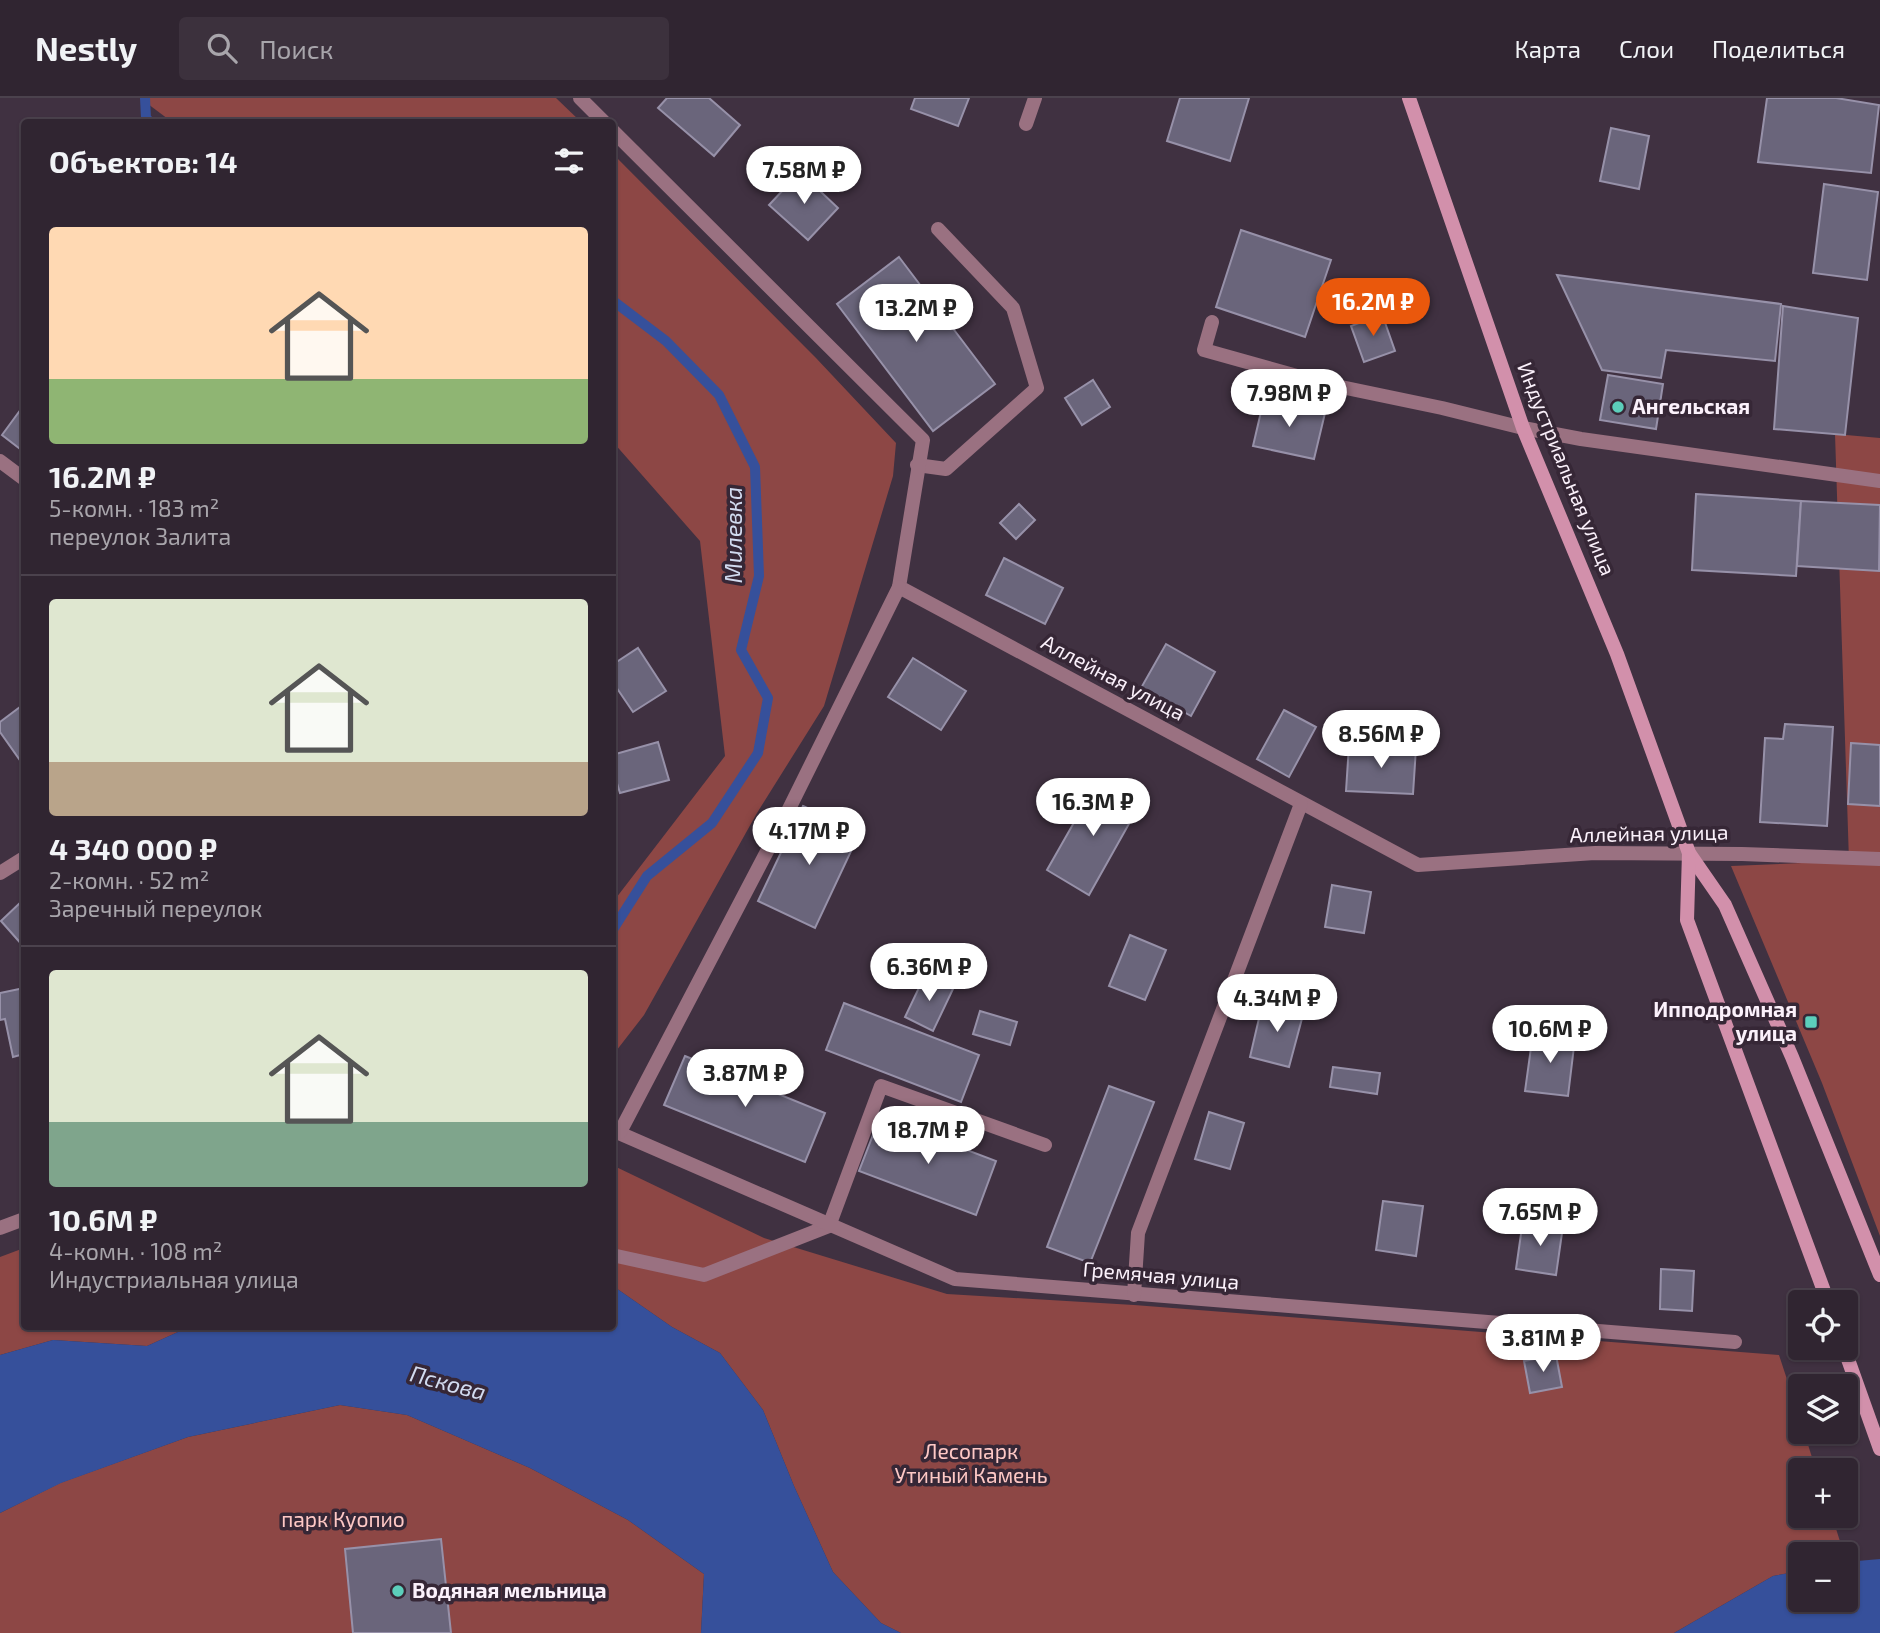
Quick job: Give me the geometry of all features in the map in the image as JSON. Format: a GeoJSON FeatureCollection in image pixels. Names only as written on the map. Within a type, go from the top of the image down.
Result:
{"type":"FeatureCollection","features":[{"type":"Feature","properties":{"kind":"street"},"geometry":{"type":"LineString","coordinates":[[580,98],[601,119]]}},
{"type":"Feature","properties":{"kind":"street"},"geometry":{"type":"LineString","coordinates":[[1026,124],[1035,98]]}},
{"type":"Feature","properties":{"kind":"street","name":"Индустриальная улица"},"geometry":{"type":"LineString","coordinates":[[1409,98],[1523,428],[1618,654],[1689,853],[1726,905],[1792,1057],[1880,1275]]}},
{"type":"Feature","properties":{"kind":"street"},"geometry":{"type":"LineString","coordinates":[[616,135],[923,440],[899,587],[785,817],[616,1131]]}},
{"type":"Feature","properties":{"kind":"street"},"geometry":{"type":"LineString","coordinates":[[917,465],[946,469],[1037,388],[1013,308],[939,229]]}},
{"type":"Feature","properties":{"kind":"street"},"geometry":{"type":"LineString","coordinates":[[1212,322],[1204,350],[1322,383],[1581,439],[1880,481]]}},
{"type":"Feature","properties":{"kind":"street"},"geometry":{"type":"LineString","coordinates":[[0,461],[21,477]]}},
{"type":"Feature","properties":{"kind":"street","name":"Аллейная улица"},"geometry":{"type":"LineString","coordinates":[[899,587],[1418,865],[1595,853],[1880,859]]}},
{"type":"Feature","properties":{"kind":"street"},"geometry":{"type":"LineString","coordinates":[[1134,1295],[1138,1233],[1301,804]]}},
{"type":"Feature","properties":{"kind":"street","name":"Индустриальная улица"},"geometry":{"type":"LineString","coordinates":[[1689,853],[1687,920],[1824,1290]]}},
{"type":"Feature","properties":{"kind":"street"},"geometry":{"type":"LineString","coordinates":[[0,873],[21,860]]}},
{"type":"Feature","properties":{"kind":"street"},"geometry":{"type":"LineString","coordinates":[[616,1256],[704,1275],[830,1226],[881,1086],[1045,1145]]}},
{"type":"Feature","properties":{"kind":"street","name":"Гремячая улица"},"geometry":{"type":"LineString","coordinates":[[616,1131],[955,1279],[1735,1342]]}},
{"type":"Feature","properties":{"kind":"street"},"geometry":{"type":"LineString","coordinates":[[0,1228],[21,1220]]}},
{"type":"Feature","properties":{"kind":"street"},"geometry":{"type":"LineString","coordinates":[[1848,1360],[1880,1449]]}},
{"type":"Feature","properties":{"kind":"green space"},"geometry":{"type":"Polygon","coordinates":[[[140,98],[556,98],[578,119],[168,119],[140,98]]]}},
{"type":"Feature","properties":{"kind":"green space"},"geometry":{"type":"Polygon","coordinates":[[[616,157],[816,358],[896,443],[893,476],[824,706],[757,813],[644,1015],[616,1051],[616,898],[725,756],[700,541],[616,445],[616,157]]]}},
{"type":"Feature","properties":{"kind":"green space"},"geometry":{"type":"Polygon","coordinates":[[[1835,434],[1880,438],[1880,1236],[1822,1083],[1731,866],[1849,861],[1835,434]]]}},
{"type":"Feature","properties":{"kind":"green space","name":"Лесопарк Утиный Камень"},"geometry":{"type":"Polygon","coordinates":[[[616,1167],[764,1238],[947,1294],[1134,1305],[1779,1355],[1788,1382],[1788,1444],[1808,1444],[1812,1458],[1788,1458],[1788,1528],[1836,1528],[1840,1542],[1788,1542],[1788,1573],[1773,1576],[1674,1633],[901,1633],[881,1623],[833,1572],[763,1410],[720,1353],[672,1327],[616,1288],[616,1167]]]}},
{"type":"Feature","properties":{"kind":"green space"},"geometry":{"type":"Polygon","coordinates":[[[21,1249],[21,1330],[182,1330],[147,1346],[53,1340],[0,1355],[0,1257],[21,1249]]]}},
{"type":"Feature","properties":{"kind":"green space","name":"парк Куопио"},"geometry":{"type":"Polygon","coordinates":[[[340,1405],[407,1415],[530,1468],[628,1520],[704,1574],[701,1633],[0,1633],[0,1513],[60,1483],[188,1437],[340,1405]]]}},
{"type":"Feature","properties":{"kind":"water","name":"Пскова"},"geometry":{"type":"Polygon","coordinates":[[[616,1288],[672,1327],[720,1353],[763,1410],[833,1572],[881,1623],[901,1633],[701,1633],[704,1574],[628,1520],[530,1468],[407,1415],[340,1405],[188,1437],[61,1483],[0,1513],[0,1355],[53,1340],[147,1346],[182,1330],[616,1330],[616,1288]]]}},
{"type":"Feature","properties":{"kind":"water"},"geometry":{"type":"Polygon","coordinates":[[[1880,1559],[1880,1633],[1674,1633],[1773,1576],[1788,1573],[1788,1612],[1858,1612],[1858,1561],[1880,1559]]]}},
{"type":"Feature","properties":{"kind":"building"},"geometry":{"type":"Polygon","coordinates":[[[667,98],[709,98],[740,125],[714,156],[658,108],[667,98]]]}},
{"type":"Feature","properties":{"kind":"building"},"geometry":{"type":"Polygon","coordinates":[[[915,98],[969,98],[958,126],[911,109],[915,98]]]}},
{"type":"Feature","properties":{"kind":"building"},"geometry":{"type":"Polygon","coordinates":[[[1180,98],[1249,98],[1230,161],[1167,141],[1180,98]]]}},
{"type":"Feature","properties":{"kind":"building"},"geometry":{"type":"Polygon","coordinates":[[[1767,98],[1836,98],[1879,105],[1871,173],[1758,162],[1767,98]]]}},
{"type":"Feature","properties":{"kind":"building"},"geometry":{"type":"Polygon","coordinates":[[[1611,128],[1649,136],[1639,189],[1600,181],[1611,128]]]}},
{"type":"Feature","properties":{"kind":"building"},"geometry":{"type":"Polygon","coordinates":[[[800,172],[838,208],[808,240],[769,205],[800,172]]]}},
{"type":"Feature","properties":{"kind":"building"},"geometry":{"type":"Polygon","coordinates":[[[1824,184],[1878,192],[1867,280],[1813,273],[1824,184]]]}},
{"type":"Feature","properties":{"kind":"building"},"geometry":{"type":"Polygon","coordinates":[[[1241,230],[1331,260],[1305,337],[1216,307],[1241,230]]]}},
{"type":"Feature","properties":{"kind":"building"},"geometry":{"type":"Polygon","coordinates":[[[899,257],[995,384],[933,431],[837,304],[899,257]]]}},
{"type":"Feature","properties":{"kind":"building"},"geometry":{"type":"Polygon","coordinates":[[[1557,275],[1781,304],[1775,361],[1666,350],[1661,378],[1602,370],[1557,275]]]}},
{"type":"Feature","properties":{"kind":"building"},"geometry":{"type":"Polygon","coordinates":[[[1783,306],[1858,318],[1845,435],[1774,429],[1783,306]]]}},
{"type":"Feature","properties":{"kind":"building"},"geometry":{"type":"Polygon","coordinates":[[[1382,314],[1395,351],[1364,362],[1351,326],[1382,314]]]}},
{"type":"Feature","properties":{"kind":"building"},"geometry":{"type":"Polygon","coordinates":[[[1608,375],[1663,384],[1656,429],[1600,420],[1608,375]]]}},
{"type":"Feature","properties":{"kind":"building"},"geometry":{"type":"Polygon","coordinates":[[[1093,380],[1110,407],[1082,425],[1065,398],[1093,380]]]}},
{"type":"Feature","properties":{"kind":"building"},"geometry":{"type":"Polygon","coordinates":[[[1264,399],[1325,413],[1314,459],[1253,446],[1264,399]]]}},
{"type":"Feature","properties":{"kind":"building"},"geometry":{"type":"Polygon","coordinates":[[[21,409],[21,450],[2,435],[21,409]]]}},
{"type":"Feature","properties":{"kind":"building"},"geometry":{"type":"Polygon","coordinates":[[[1696,494],[1801,501],[1796,576],[1692,570],[1696,494]]]}},
{"type":"Feature","properties":{"kind":"building"},"geometry":{"type":"Polygon","coordinates":[[[1801,501],[1880,505],[1879,571],[1797,566],[1801,501]]]}},
{"type":"Feature","properties":{"kind":"building"},"geometry":{"type":"Polygon","coordinates":[[[1019,504],[1035,520],[1016,539],[1000,523],[1019,504]]]}},
{"type":"Feature","properties":{"kind":"building"},"geometry":{"type":"Polygon","coordinates":[[[1004,558],[1063,588],[1045,624],[986,595],[1004,558]]]}},
{"type":"Feature","properties":{"kind":"building"},"geometry":{"type":"Polygon","coordinates":[[[1166,644],[1215,672],[1191,716],[1141,688],[1166,644]]]}},
{"type":"Feature","properties":{"kind":"building"},"geometry":{"type":"Polygon","coordinates":[[[638,648],[666,691],[633,712],[616,687],[616,662],[638,648]]]}},
{"type":"Feature","properties":{"kind":"building"},"geometry":{"type":"Polygon","coordinates":[[[913,658],[966,691],[941,730],[888,697],[913,658]]]}},
{"type":"Feature","properties":{"kind":"building"},"geometry":{"type":"Polygon","coordinates":[[[21,706],[21,762],[0,732],[0,722],[21,706]]]}},
{"type":"Feature","properties":{"kind":"building"},"geometry":{"type":"Polygon","coordinates":[[[1284,710],[1316,727],[1289,777],[1257,759],[1284,710]]]}},
{"type":"Feature","properties":{"kind":"building"},"geometry":{"type":"Polygon","coordinates":[[[1785,724],[1833,727],[1827,826],[1760,822],[1765,738],[1783,739],[1785,724]]]}},
{"type":"Feature","properties":{"kind":"building"},"geometry":{"type":"Polygon","coordinates":[[[658,742],[669,780],[620,793],[616,780],[616,754],[658,742]]]}},
{"type":"Feature","properties":{"kind":"building"},"geometry":{"type":"Polygon","coordinates":[[[1851,743],[1880,745],[1880,806],[1848,804],[1851,743]]]}},
{"type":"Feature","properties":{"kind":"building"},"geometry":{"type":"Polygon","coordinates":[[[1349,745],[1416,748],[1413,794],[1346,791],[1349,745]]]}},
{"type":"Feature","properties":{"kind":"building"},"geometry":{"type":"Polygon","coordinates":[[[1097,782],[1139,806],[1089,895],[1047,870],[1097,782]]]}},
{"type":"Feature","properties":{"kind":"building"},"geometry":{"type":"Polygon","coordinates":[[[803,806],[860,832],[815,928],[758,901],[803,806]]]}},
{"type":"Feature","properties":{"kind":"building"},"geometry":{"type":"Polygon","coordinates":[[[1332,885],[1371,892],[1364,933],[1325,927],[1332,885]]]}},
{"type":"Feature","properties":{"kind":"building"},"geometry":{"type":"Polygon","coordinates":[[[21,902],[21,944],[1,921],[21,902]]]}},
{"type":"Feature","properties":{"kind":"building"},"geometry":{"type":"Polygon","coordinates":[[[1130,935],[1166,950],[1145,1000],[1109,986],[1130,935]]]}},
{"type":"Feature","properties":{"kind":"building"},"geometry":{"type":"Polygon","coordinates":[[[925,975],[953,989],[933,1031],[905,1017],[925,975]]]}},
{"type":"Feature","properties":{"kind":"building"},"geometry":{"type":"Polygon","coordinates":[[[21,989],[21,1055],[13,1057],[5,1019],[0,1020],[0,993],[21,989]]]}},
{"type":"Feature","properties":{"kind":"building"},"geometry":{"type":"Polygon","coordinates":[[[1263,1001],[1304,1011],[1289,1067],[1250,1057],[1263,1001]]]}},
{"type":"Feature","properties":{"kind":"building"},"geometry":{"type":"Polygon","coordinates":[[[844,1003],[979,1055],[961,1102],[826,1050],[844,1003]]]}},
{"type":"Feature","properties":{"kind":"building"},"geometry":{"type":"Polygon","coordinates":[[[980,1011],[1017,1022],[1010,1045],[973,1034],[980,1011]]]}},
{"type":"Feature","properties":{"kind":"building"},"geometry":{"type":"Polygon","coordinates":[[[1533,1033],[1575,1038],[1568,1096],[1525,1091],[1533,1033]]]}},
{"type":"Feature","properties":{"kind":"building"},"geometry":{"type":"Polygon","coordinates":[[[685,1056],[825,1113],[805,1162],[664,1105],[685,1056]]]}},
{"type":"Feature","properties":{"kind":"building"},"geometry":{"type":"Polygon","coordinates":[[[1333,1067],[1380,1073],[1377,1094],[1330,1087],[1333,1067]]]}},
{"type":"Feature","properties":{"kind":"building"},"geometry":{"type":"Polygon","coordinates":[[[1109,1086],[1154,1102],[1090,1263],[1047,1247],[1109,1086]]]}},
{"type":"Feature","properties":{"kind":"building"},"geometry":{"type":"Polygon","coordinates":[[[1209,1112],[1244,1123],[1230,1169],[1195,1159],[1209,1112]]]}},
{"type":"Feature","properties":{"kind":"building"},"geometry":{"type":"Polygon","coordinates":[[[880,1117],[996,1161],[976,1215],[859,1171],[880,1117]]]}},
{"type":"Feature","properties":{"kind":"building"},"geometry":{"type":"Polygon","coordinates":[[[1383,1201],[1423,1206],[1416,1256],[1376,1250],[1383,1201]]]}},
{"type":"Feature","properties":{"kind":"building"},"geometry":{"type":"Polygon","coordinates":[[[1523,1220],[1563,1226],[1556,1275],[1516,1269],[1523,1220]]]}},
{"type":"Feature","properties":{"kind":"building"},"geometry":{"type":"Polygon","coordinates":[[[1661,1269],[1694,1271],[1692,1311],[1660,1309],[1661,1269]]]}},
{"type":"Feature","properties":{"kind":"building"},"geometry":{"type":"Polygon","coordinates":[[[1556,1355],[1562,1387],[1530,1393],[1524,1361],[1556,1355]]]}},
{"type":"Feature","properties":{"kind":"building","name":"Водяная мельница"},"geometry":{"type":"Polygon","coordinates":[[[441,1539],[451,1633],[353,1633],[345,1549],[441,1539]]]}},
{"type":"Feature","properties":{"kind":"waterway","name":"Милевка"},"geometry":{"type":"LineString","coordinates":[[145,98],[147,119]]}},
{"type":"Feature","properties":{"kind":"waterway","name":"Милевка"},"geometry":{"type":"LineString","coordinates":[[616,303],[666,341],[719,395],[755,467],[759,576],[741,650],[768,698],[758,753],[712,823],[647,876],[616,925]]}},
{"type":"Feature","properties":{"kind":"place","name":"Ангельская"},"geometry":{"type":"Point","coordinates":[1618,407]}},
{"type":"Feature","properties":{"kind":"place","name":"Ипподромная улица"},"geometry":{"type":"Point","coordinates":[1811,1022]}},
{"type":"Feature","properties":{"kind":"place","name":"Водяная мельница"},"geometry":{"type":"Point","coordinates":[398,1591]}}]}
